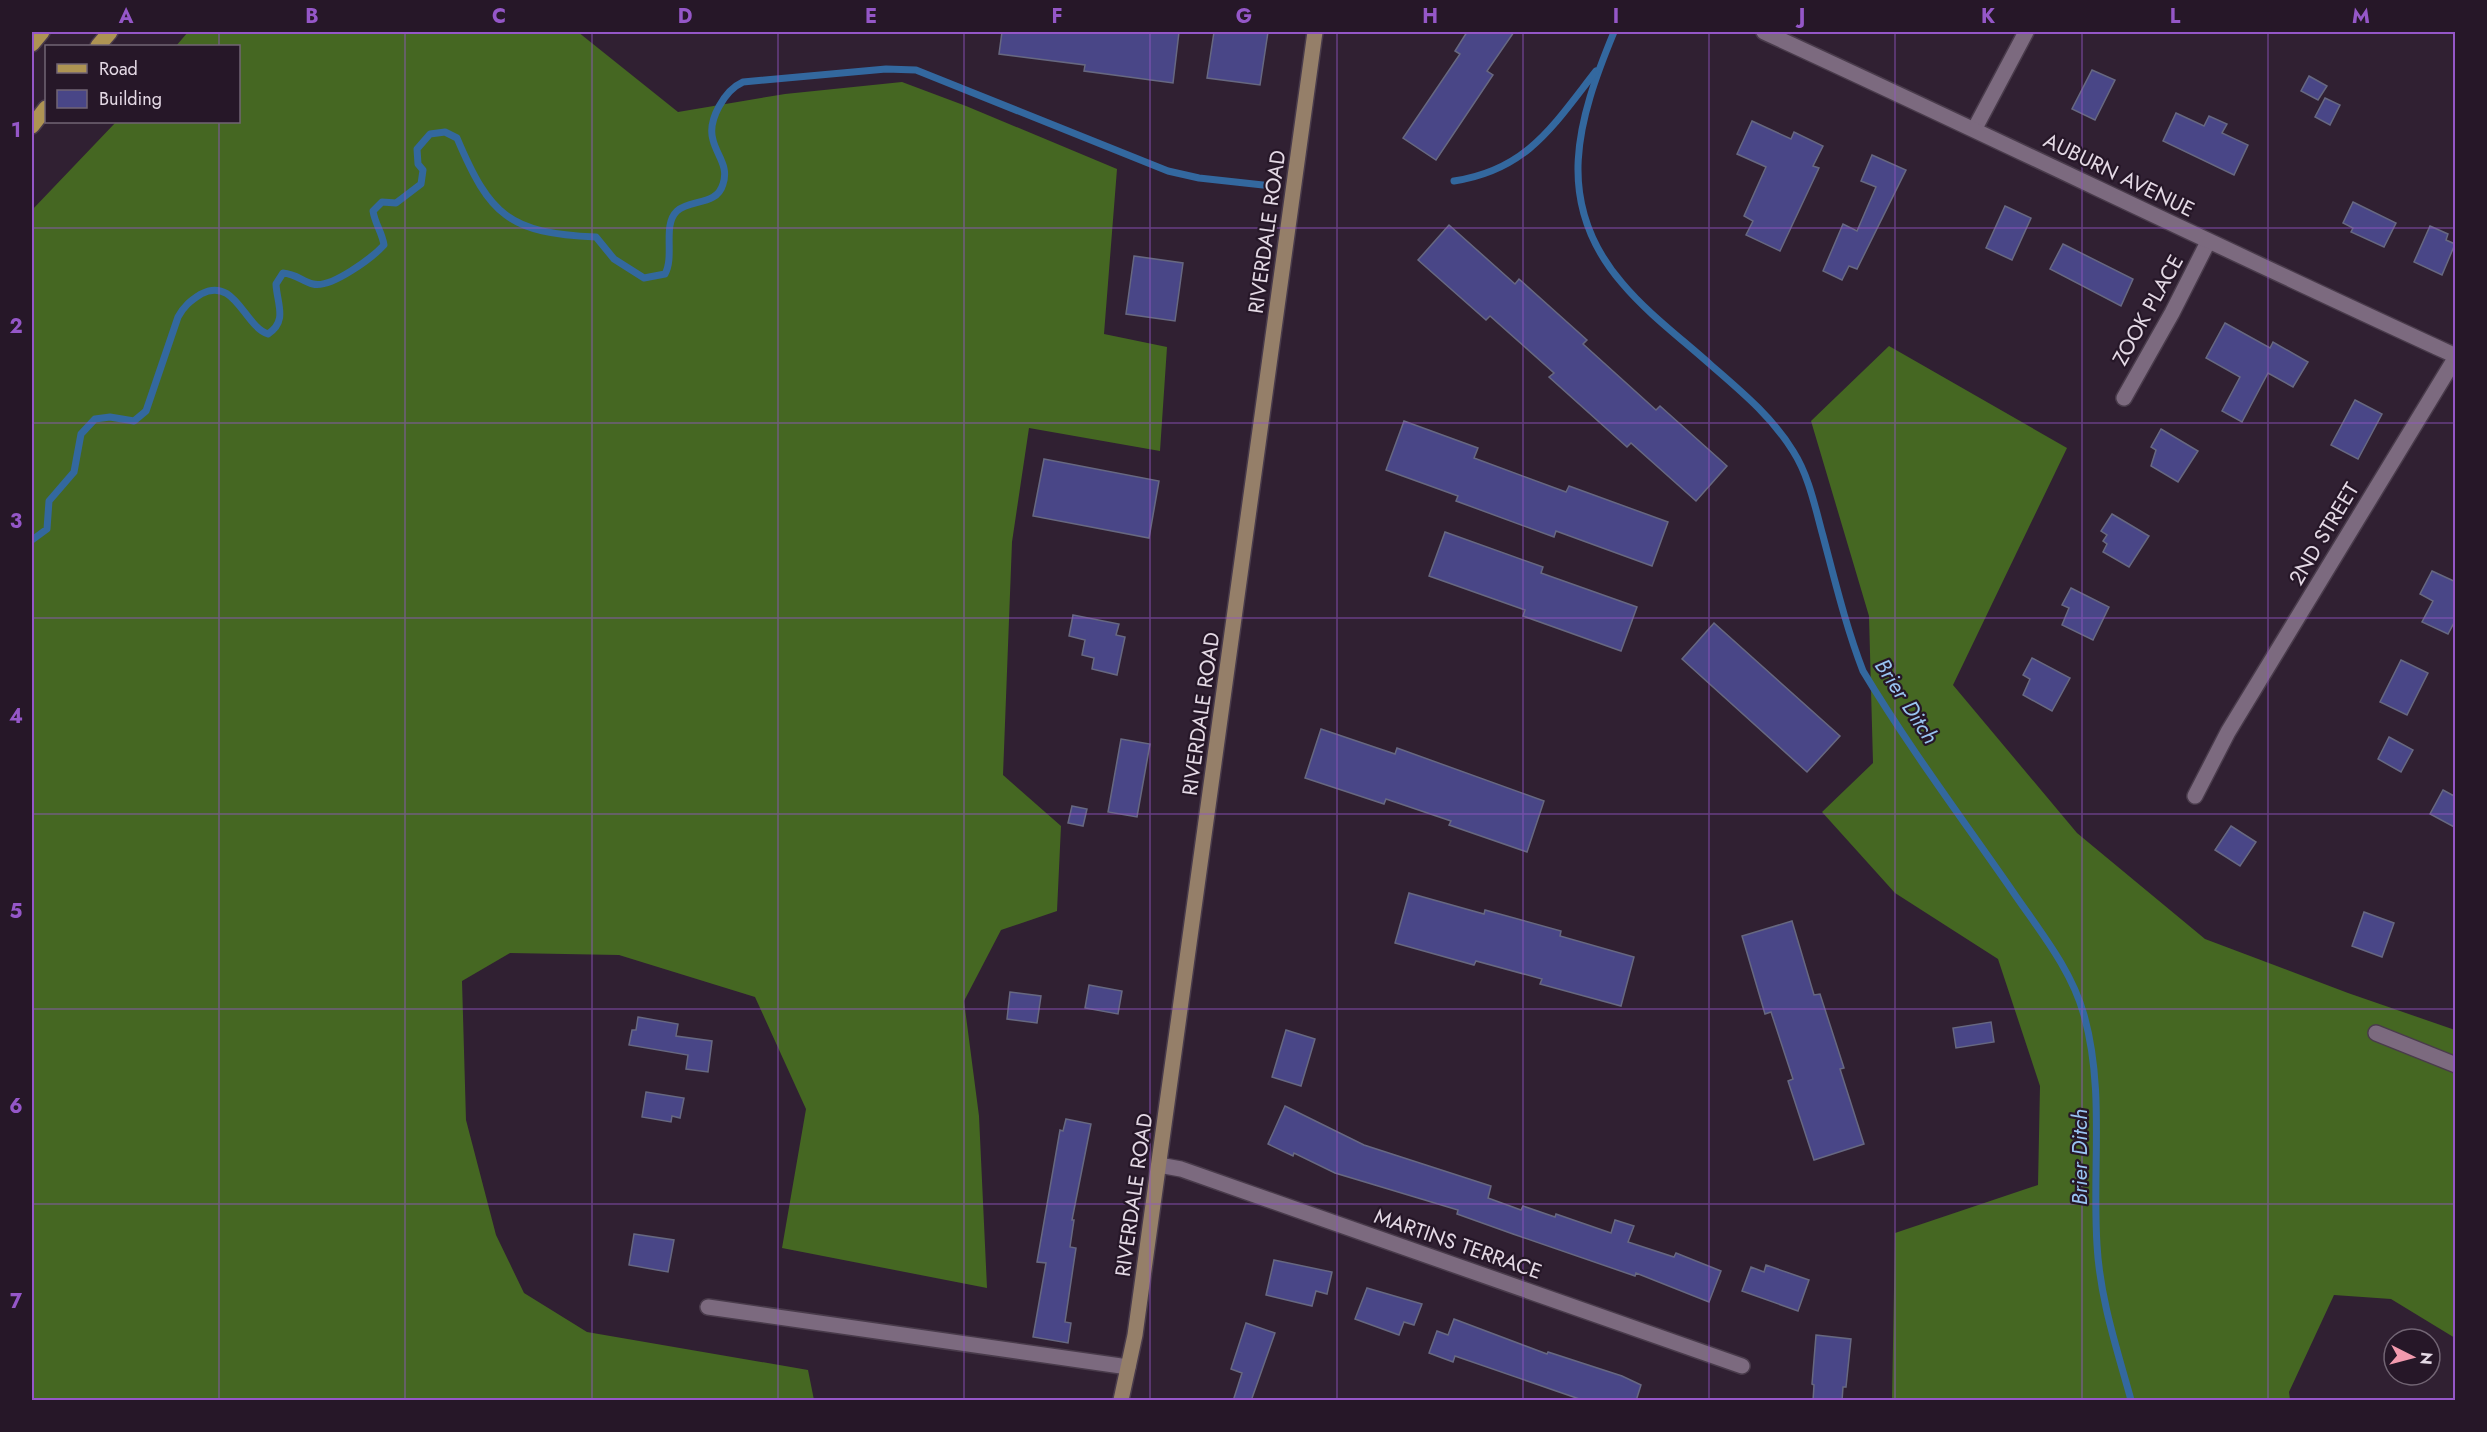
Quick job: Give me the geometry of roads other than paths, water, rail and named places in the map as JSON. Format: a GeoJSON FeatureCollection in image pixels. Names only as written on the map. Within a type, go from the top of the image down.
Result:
{"type":"FeatureCollection","features":[{"type":"Feature","properties":{"kind":"main road"},"geometry":{"type":"LineString","coordinates":[[32,44],[42,32]]}},
{"type":"Feature","properties":{"kind":"main road"},"geometry":{"type":"LineString","coordinates":[[99,45],[110,32]]}},
{"type":"Feature","properties":{"kind":"main road","name":"RIVERDALE ROAD"},"geometry":{"type":"LineString","coordinates":[[1121,1401],[1159,1164],[1315,32]]}},
{"type":"Feature","properties":{"kind":"main road"},"geometry":{"type":"LineString","coordinates":[[32,126],[45,109]]}},
{"type":"Feature","properties":{"kind":"street","name":"AUBURN AVENUE"},"geometry":{"type":"LineString","coordinates":[[1764,32],[1975,128],[2208,242],[2456,356]]}},
{"type":"Feature","properties":{"kind":"street"},"geometry":{"type":"LineString","coordinates":[[1975,128],[2026,32]]}},
{"type":"Feature","properties":{"kind":"street","name":"ZOOK PLACE"},"geometry":{"type":"LineString","coordinates":[[2124,398],[2167,323],[2208,242]]}},
{"type":"Feature","properties":{"kind":"street","name":"2ND STREET"},"geometry":{"type":"LineString","coordinates":[[2195,796],[2228,732],[2456,356]]}},
{"type":"Feature","properties":{"kind":"street"},"geometry":{"type":"LineString","coordinates":[[2376,1033],[2456,1065]]}},
{"type":"Feature","properties":{"kind":"street","name":"MARTINS TERRACE"},"geometry":{"type":"LineString","coordinates":[[1159,1164],[1181,1169],[1742,1366]]}},
{"type":"Feature","properties":{"kind":"street"},"geometry":{"type":"LineString","coordinates":[[708,1307],[1128,1367]]}},
{"type":"Feature","properties":{"kind":"waterway","name":"Brier Ditch"},"geometry":{"type":"LineString","coordinates":[[1614,32],[1601,64],[1582,128],[1578,160],[1579,191],[1586,222],[1600,253],[1622,283],[1654,316],[1756,406],[1776,427],[1793,451],[1811,492],[1846,621],[1863,671],[1916,754],[2043,934],[2071,981],[2084,1015],[2094,1072],[2099,1265],[2110,1324],[2131,1400]]}},
{"type":"Feature","properties":{"kind":"waterway"},"geometry":{"type":"LineString","coordinates":[[32,540],[47,529],[49,501],[74,472],[81,434],[95,419],[110,417],[134,421],[146,411],[178,317],[188,304],[201,294],[213,290],[222,292],[231,297],[252,322],[268,334],[278,324],[280,318],[276,284],[283,273],[313,284],[330,282],[361,264],[384,245],[373,211],[382,202],[396,203],[421,184],[423,170],[418,164],[417,149],[430,134],[445,132],[457,138],[480,186],[506,215],[542,231],[596,237],[614,259],[644,278],[665,274],[669,259],[670,224],[677,211],[682,207],[709,199],[720,191],[725,172],[713,140],[713,124],[719,106],[730,92],[743,82],[886,69],[916,70],[1168,171],[1199,178],[1263,185]]}},
{"type":"Feature","properties":{"kind":"waterway"},"geometry":{"type":"LineString","coordinates":[[1454,181],[1501,167],[1520,156],[1551,127],[1596,71]]}}]}
